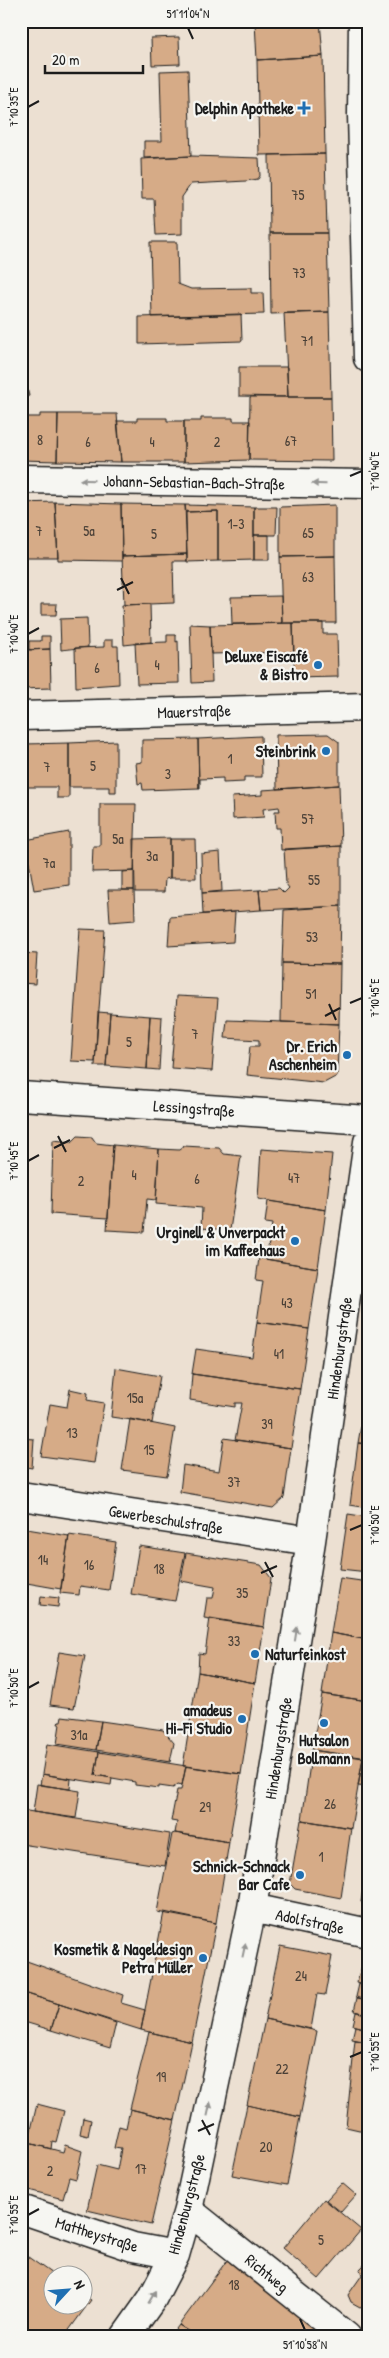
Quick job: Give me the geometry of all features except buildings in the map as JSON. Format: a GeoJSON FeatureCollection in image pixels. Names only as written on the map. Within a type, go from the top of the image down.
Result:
{"type":"FeatureCollection","features":[{"type":"Feature","properties":{"kind":"street"},"geometry":{"type":"LineString","coordinates":[[362,21],[362,114],[368,358]]}},
{"type":"Feature","properties":{"kind":"street","name":"Johann-Sebastian-Bach-Straße"},"geometry":{"type":"LineString","coordinates":[[21,480],[368,484]]}},
{"type":"Feature","properties":{"kind":"street","name":"Mauerstraße"},"geometry":{"type":"LineString","coordinates":[[21,716],[368,707]]}},
{"type":"Feature","properties":{"kind":"street","name":"Lessingstraße"},"geometry":{"type":"LineString","coordinates":[[21,1096],[368,1120]]}},
{"type":"Feature","properties":{"kind":"street","name":"Hindenburgstraße"},"geometry":{"type":"LineString","coordinates":[[125,2337],[152,2299],[175,2255],[188,2210],[252,1908],[311,1541],[368,1142]]}},
{"type":"Feature","properties":{"kind":"street","name":"Gewerbeschulstraße"},"geometry":{"type":"LineString","coordinates":[[21,1496],[311,1541]]}},
{"type":"Feature","properties":{"kind":"street","name":"Adolfstraße"},"geometry":{"type":"LineString","coordinates":[[252,1908],[368,1933]]}},
{"type":"Feature","properties":{"kind":"street","name":"Mattheystraße"},"geometry":{"type":"LineString","coordinates":[[21,2209],[133,2247],[175,2255]]}},
{"type":"Feature","properties":{"kind":"street","name":"Richtweg"},"geometry":{"type":"LineString","coordinates":[[188,2210],[347,2337]]}},
{"type":"Feature","properties":{"kind":"place","name":"Delphin Apotheke"},"geometry":{"type":"Point","coordinates":[304,108]}},
{"type":"Feature","properties":{"kind":"place","name":"Deluxe Eiscafé & Bistro"},"geometry":{"type":"Point","coordinates":[318,665]}},
{"type":"Feature","properties":{"kind":"place","name":"Steinbrink"},"geometry":{"type":"Point","coordinates":[326,751]}},
{"type":"Feature","properties":{"kind":"place","name":"Dr. Erich Aschenheim"},"geometry":{"type":"Point","coordinates":[347,1055]}},
{"type":"Feature","properties":{"kind":"place","name":"Urginell & Unverpackt im Kaffeehaus"},"geometry":{"type":"Point","coordinates":[295,1241]}},
{"type":"Feature","properties":{"kind":"place","name":"Naturfeinkost"},"geometry":{"type":"Point","coordinates":[255,1654]}},
{"type":"Feature","properties":{"kind":"place","name":"amadeus Hi-Fi Studio"},"geometry":{"type":"Point","coordinates":[242,1719]}},
{"type":"Feature","properties":{"kind":"place","name":"Hutsalon Bollmann"},"geometry":{"type":"Point","coordinates":[324,1723]}},
{"type":"Feature","properties":{"kind":"place","name":"Schnick-Schnack Bar Cafe"},"geometry":{"type":"Point","coordinates":[300,1875]}},
{"type":"Feature","properties":{"kind":"place","name":"Kosmetik & Nageldesign Petra Müller"},"geometry":{"type":"Point","coordinates":[203,1958]}}]}
